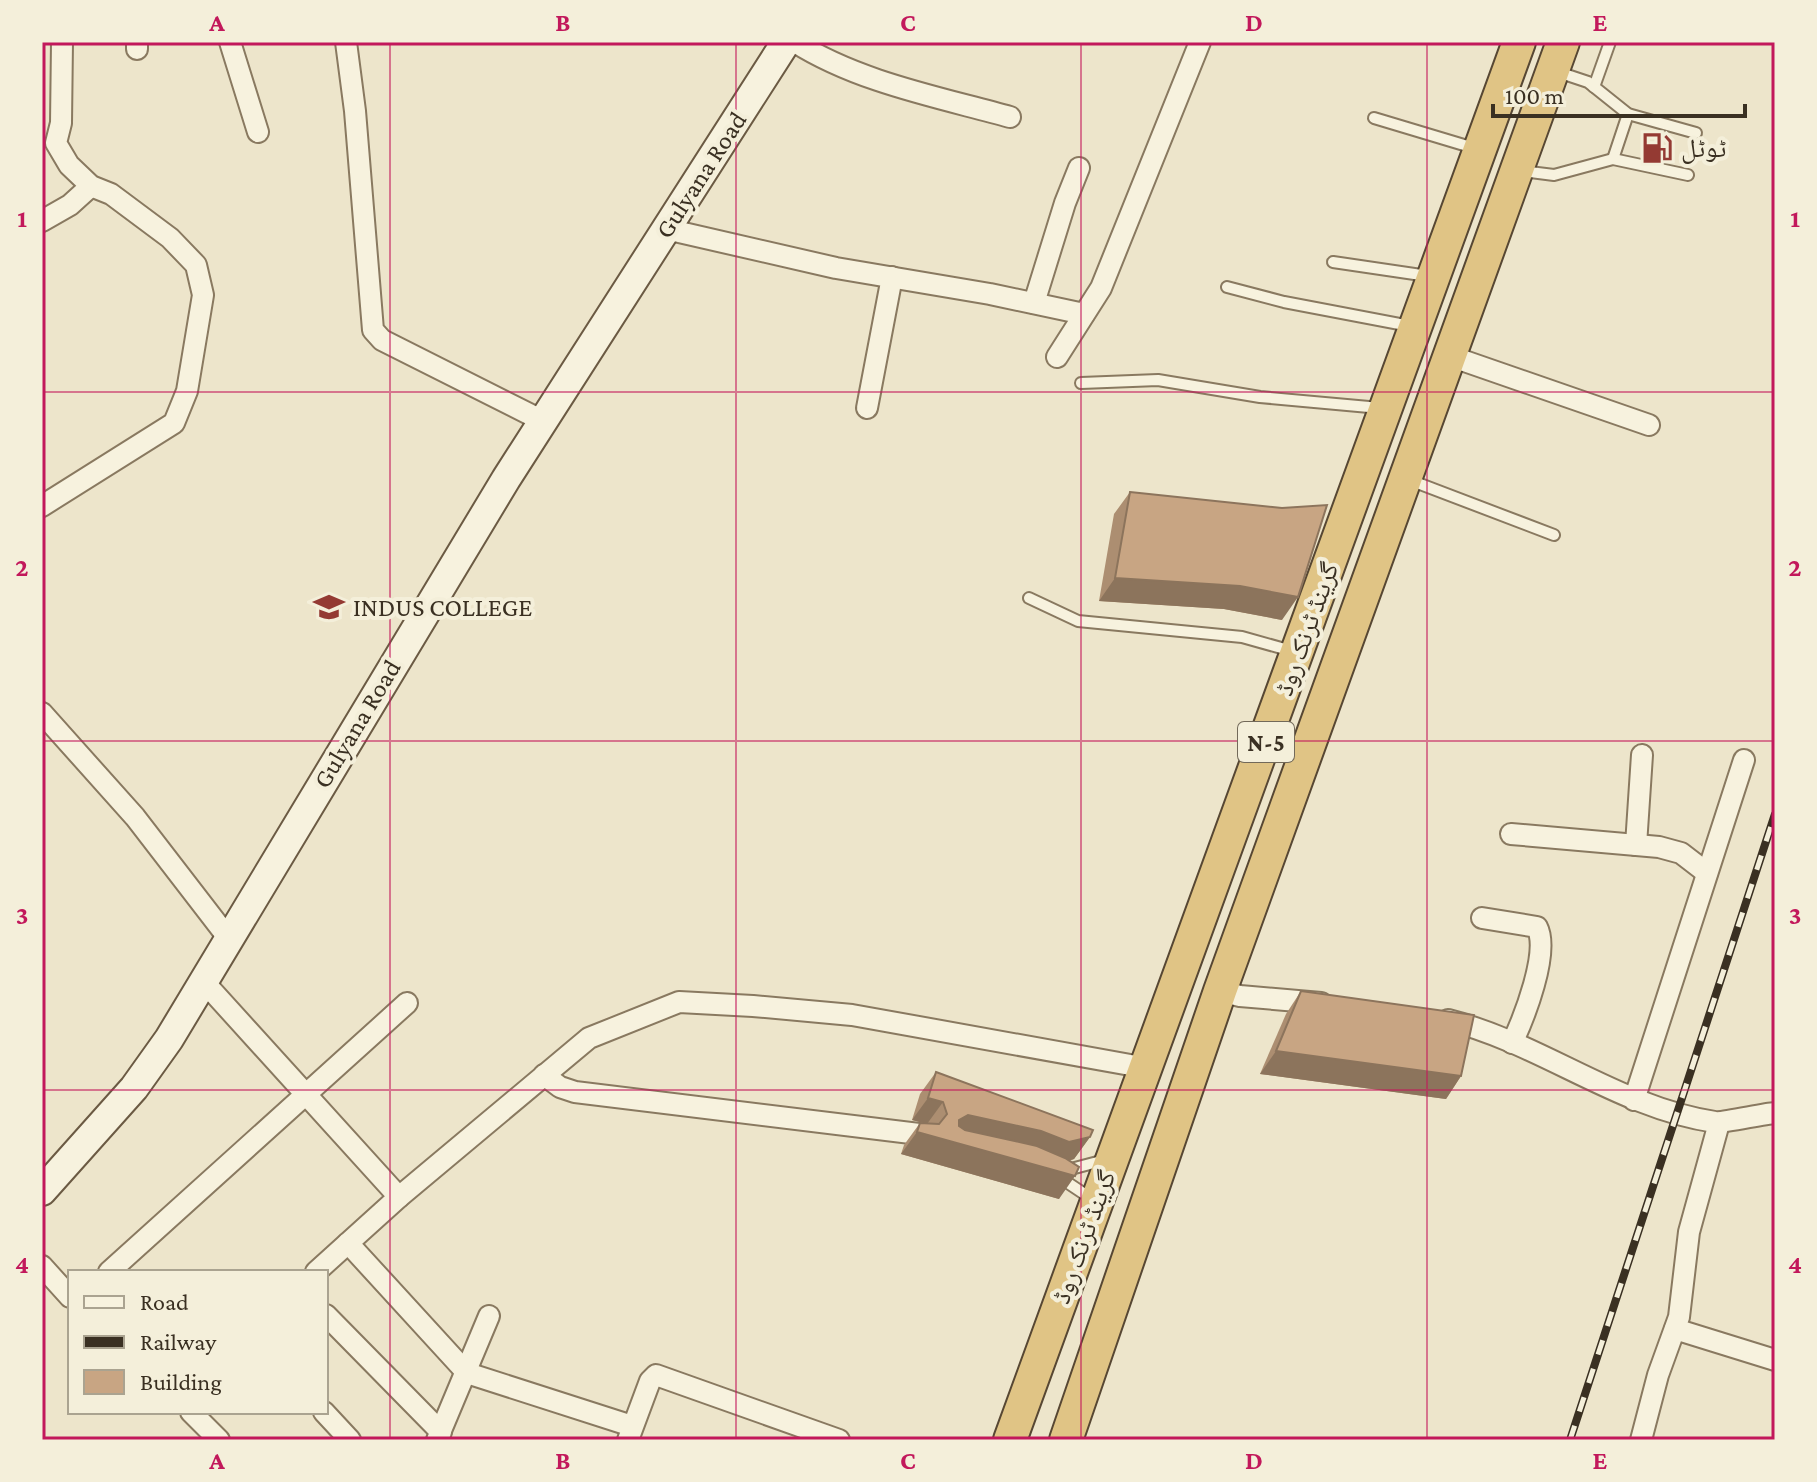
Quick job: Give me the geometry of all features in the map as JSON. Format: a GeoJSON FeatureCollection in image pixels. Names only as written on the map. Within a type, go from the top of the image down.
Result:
{"type":"FeatureCollection","features":[{"type":"Feature","properties":{"kind":"highway","name":"گرینڈ ٹرنک روڈ"},"geometry":{"type":"LineString","coordinates":[[1010,1440],[1519,42]]}},
{"type":"Feature","properties":{"kind":"highway","name":"گرینڈ ٹرنک روڈ"},"geometry":{"type":"LineString","coordinates":[[1066,1440],[1220,991],[1517,170],[1554,51]]}},
{"type":"Feature","properties":{"kind":"highway"},"geometry":{"type":"LineString","coordinates":[[1180,978],[1220,991]]}},
{"type":"Feature","properties":{"kind":"main road","name":"Gulyana Road"},"geometry":{"type":"LineString","coordinates":[[42,1191],[134,1088],[169,1039],[543,421],[786,42]]}},
{"type":"Feature","properties":{"kind":"street"},"geometry":{"type":"LineString","coordinates":[[42,506],[174,423],[187,391],[203,295],[196,265],[170,238],[111,194],[91,186],[69,165],[56,143],[61,123],[62,42]]}},
{"type":"Feature","properties":{"kind":"street"},"geometry":{"type":"LineString","coordinates":[[230,42],[258,132]]}},
{"type":"Feature","properties":{"kind":"street"},"geometry":{"type":"LineString","coordinates":[[346,42],[355,111],[373,330],[382,340],[543,421]]}},
{"type":"Feature","properties":{"kind":"street"},"geometry":{"type":"LineString","coordinates":[[795,42],[822,59],[895,85],[1010,117]]}},
{"type":"Feature","properties":{"kind":"street"},"geometry":{"type":"LineString","coordinates":[[1057,357],[1101,288],[1193,44]]}},
{"type":"Feature","properties":{"kind":"street"},"geometry":{"type":"LineString","coordinates":[[1034,303],[1079,168]]}},
{"type":"Feature","properties":{"kind":"street"},"geometry":{"type":"LineString","coordinates":[[42,221],[70,205],[91,186]]}},
{"type":"Feature","properties":{"kind":"street"},"geometry":{"type":"LineString","coordinates":[[666,229],[836,268],[1084,314]]}},
{"type":"Feature","properties":{"kind":"street"},"geometry":{"type":"LineString","coordinates":[[867,408],[892,277]]}},
{"type":"Feature","properties":{"kind":"street"},"geometry":{"type":"LineString","coordinates":[[1450,356],[1649,425]]}},
{"type":"Feature","properties":{"kind":"street"},"geometry":{"type":"LineString","coordinates":[[42,713],[135,817],[229,939]]}},
{"type":"Feature","properties":{"kind":"street"},"geometry":{"type":"LineString","coordinates":[[1636,845],[1642,755]]}},
{"type":"Feature","properties":{"kind":"street"},"geometry":{"type":"LineString","coordinates":[[1634,1100],[1744,760]]}},
{"type":"Feature","properties":{"kind":"street"},"geometry":{"type":"LineString","coordinates":[[1511,834],[1636,845],[1681,853],[1707,873]]}},
{"type":"Feature","properties":{"kind":"street"},"geometry":{"type":"LineString","coordinates":[[1482,918],[1537,927],[1541,935],[1535,980],[1526,1014],[1512,1043]]}},
{"type":"Feature","properties":{"kind":"street"},"geometry":{"type":"LineString","coordinates":[[204,982],[399,1197]]}},
{"type":"Feature","properties":{"kind":"street"},"geometry":{"type":"LineString","coordinates":[[1220,991],[1240,996],[1347,1007]]}},
{"type":"Feature","properties":{"kind":"street"},"geometry":{"type":"LineString","coordinates":[[318,1270],[399,1197],[589,1038],[679,1002],[852,1015],[1147,1068]]}},
{"type":"Feature","properties":{"kind":"street"},"geometry":{"type":"LineString","coordinates":[[111,1270],[407,1003]]}},
{"type":"Feature","properties":{"kind":"street"},"geometry":{"type":"LineString","coordinates":[[1435,1019],[1482,1030],[1634,1100],[1719,1123],[1775,1113]]}},
{"type":"Feature","properties":{"kind":"street"},"geometry":{"type":"LineString","coordinates":[[544,1075],[560,1087],[575,1092],[919,1134]]}},
{"type":"Feature","properties":{"kind":"street"},"geometry":{"type":"LineString","coordinates":[[1641,1440],[1658,1375],[1684,1297],[1689,1232],[1719,1123]]}},
{"type":"Feature","properties":{"kind":"street"},"geometry":{"type":"LineString","coordinates":[[348,1243],[467,1373],[630,1433],[650,1381],[656,1375],[839,1440]]}},
{"type":"Feature","properties":{"kind":"street"},"geometry":{"type":"LineString","coordinates":[[42,1266],[68,1295]]}},
{"type":"Feature","properties":{"kind":"street"},"geometry":{"type":"LineString","coordinates":[[328,1317],[439,1436],[489,1316]]}},
{"type":"Feature","properties":{"kind":"street"},"geometry":{"type":"LineString","coordinates":[[1675,1329],[1775,1360]]}},
{"type":"Feature","properties":{"kind":"street"},"geometry":{"type":"LineString","coordinates":[[193,1414],[219,1440]]}},
{"type":"Feature","properties":{"kind":"street"},"geometry":{"type":"LineString","coordinates":[[326,1414],[350,1440]]}},
{"type":"Feature","properties":{"kind":"lane"},"geometry":{"type":"LineString","coordinates":[[1594,87],[1610,42]]}},
{"type":"Feature","properties":{"kind":"lane"},"geometry":{"type":"LineString","coordinates":[[1554,51],[1628,114],[1696,133]]}},
{"type":"Feature","properties":{"kind":"lane"},"geometry":{"type":"LineString","coordinates":[[1613,159],[1628,114]]}},
{"type":"Feature","properties":{"kind":"lane"},"geometry":{"type":"LineString","coordinates":[[1374,118],[1480,150]]}},
{"type":"Feature","properties":{"kind":"lane"},"geometry":{"type":"LineString","coordinates":[[1517,170],[1554,175],[1613,159],[1688,175]]}},
{"type":"Feature","properties":{"kind":"lane"},"geometry":{"type":"LineString","coordinates":[[1333,262],[1434,277]]}},
{"type":"Feature","properties":{"kind":"lane"},"geometry":{"type":"LineString","coordinates":[[1227,287],[1284,302],[1416,327]]}},
{"type":"Feature","properties":{"kind":"lane"},"geometry":{"type":"LineString","coordinates":[[1081,383],[1158,380],[1260,397],[1386,409]]}},
{"type":"Feature","properties":{"kind":"lane"},"geometry":{"type":"LineString","coordinates":[[1405,479],[1554,535]]}},
{"type":"Feature","properties":{"kind":"lane"},"geometry":{"type":"LineString","coordinates":[[1029,598],[1078,621],[1242,637],[1298,652]]}},
{"type":"Feature","properties":{"kind":"lane"},"geometry":{"type":"LineString","coordinates":[[1097,1203],[1053,1173],[1114,1157]]}},
{"type":"Feature","properties":{"kind":"building"},"geometry":{"type":"Polygon","coordinates":[[[1130,492],[1282,508],[1327,505],[1298,597],[1240,586],[1115,578],[1130,492]]]}},
{"type":"Feature","properties":{"kind":"building"},"geometry":{"type":"Polygon","coordinates":[[[1301,991],[1474,1015],[1461,1076],[1276,1051],[1301,991]]]}},
{"type":"Feature","properties":{"kind":"building"},"geometry":{"type":"Polygon","coordinates":[[[936,1072],[1093,1130],[1090,1137],[1069,1142],[1041,1131],[968,1115],[959,1120],[959,1126],[965,1130],[1037,1146],[1065,1158],[1079,1167],[1075,1176],[917,1132],[920,1123],[939,1124],[947,1114],[943,1102],[928,1098],[936,1072]]]}},
{"type":"Feature","properties":{"kind":"railway"},"geometry":{"type":"LineString","coordinates":[[1570,1440],[1775,814]]}},
{"type":"Feature","properties":{"kind":"place","name":"ٹوٹل"},"geometry":{"type":"Point","coordinates":[1657,148]}},
{"type":"Feature","properties":{"kind":"place","name":"INDUS COLLEGE"},"geometry":{"type":"Point","coordinates":[329,607]}}]}
